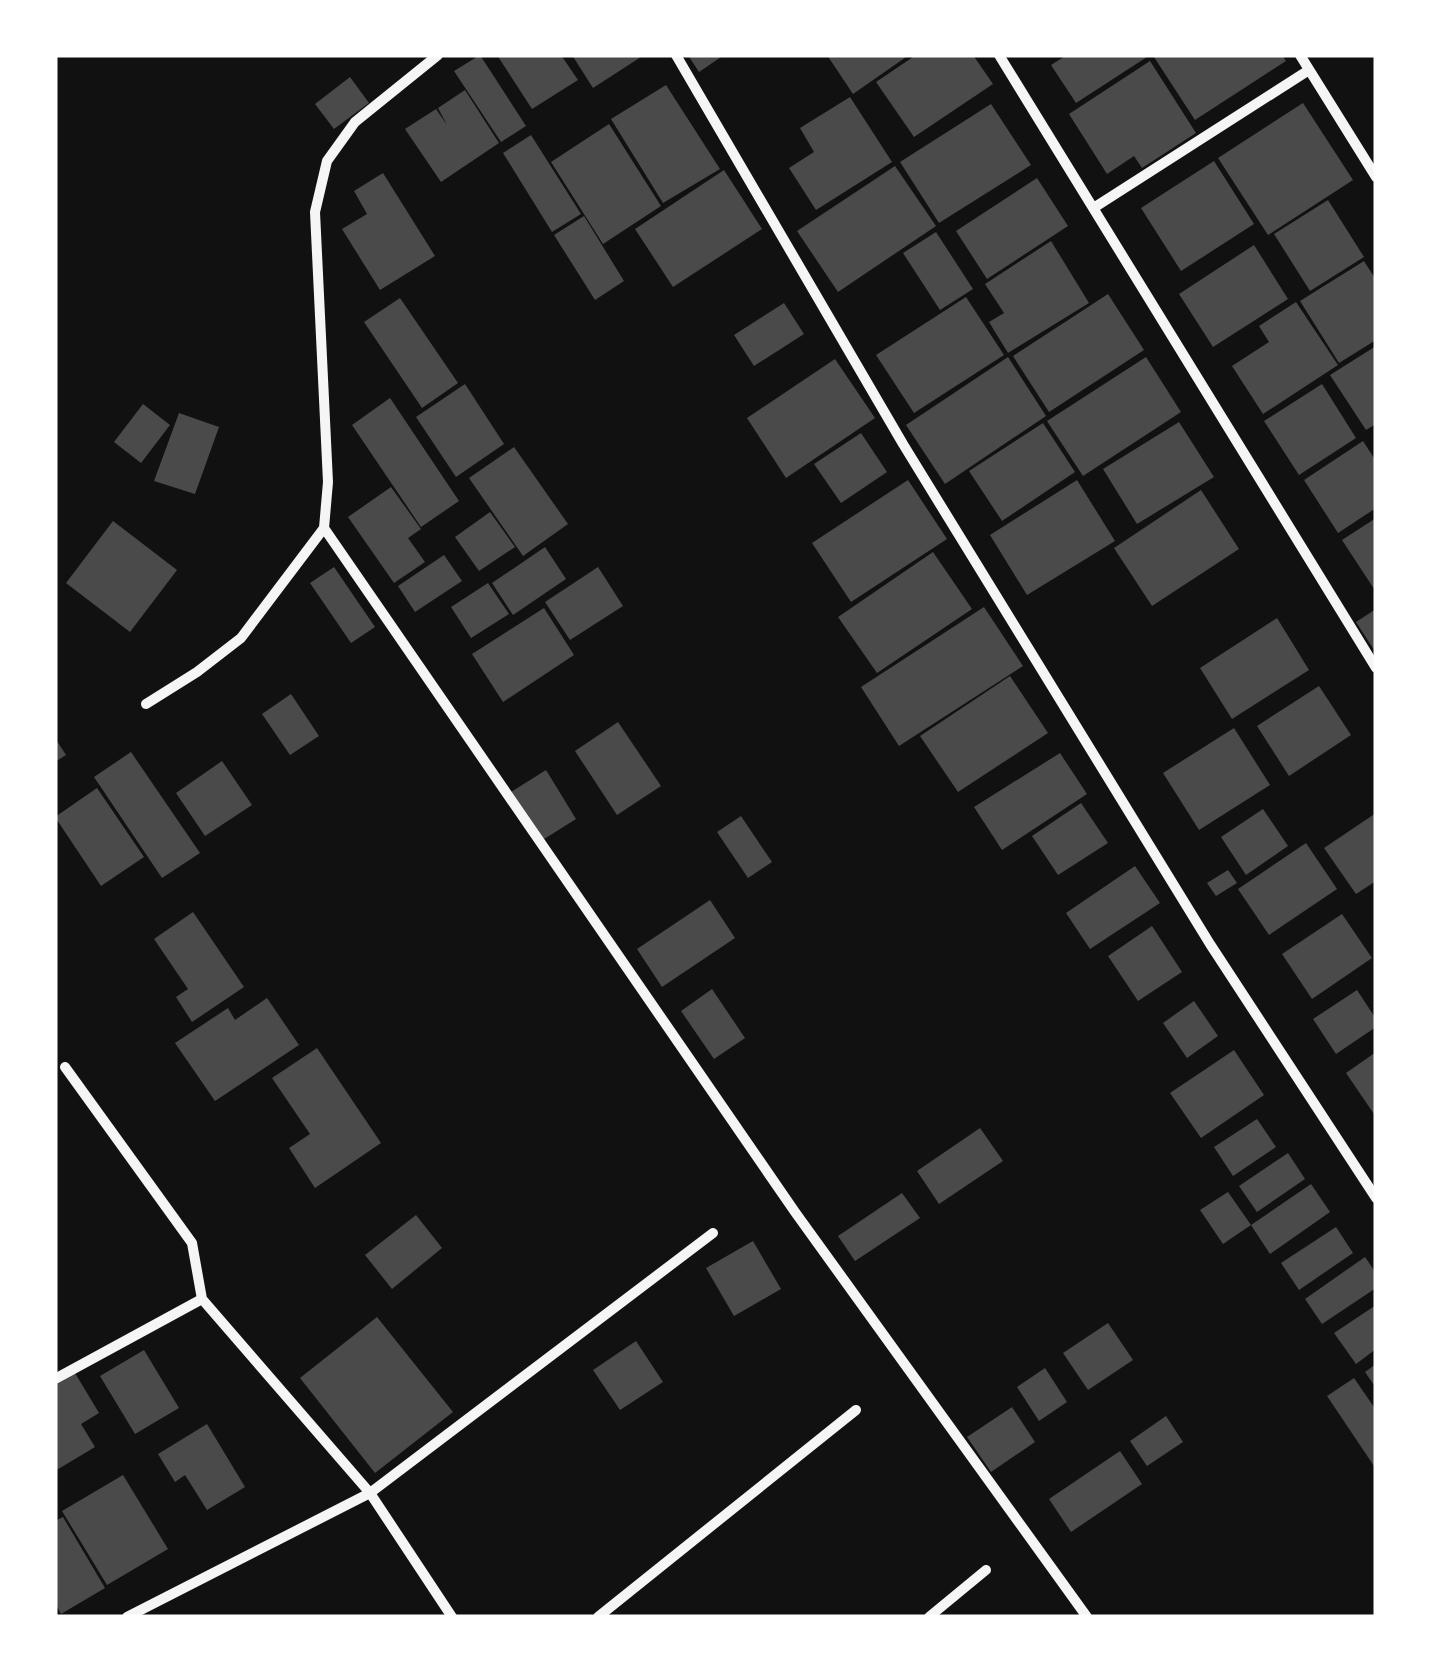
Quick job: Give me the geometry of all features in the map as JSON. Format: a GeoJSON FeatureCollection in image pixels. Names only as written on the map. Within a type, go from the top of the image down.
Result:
{"type":"FeatureCollection","features":[{"type":"Feature","properties":{"kind":"street"},"geometry":{"type":"LineString","coordinates":[[146,704],[197,672],[240,638],[324,528],[328,482],[315,212],[328,161],[355,122],[438,55]]}},
{"type":"Feature","properties":{"kind":"street"},"geometry":{"type":"LineString","coordinates":[[676,55],[903,444],[1210,944],[1376,1198]]}},
{"type":"Feature","properties":{"kind":"street"},"geometry":{"type":"LineString","coordinates":[[999,55],[1376,668]]}},
{"type":"Feature","properties":{"kind":"street"},"geometry":{"type":"LineString","coordinates":[[1300,55],[1376,177]]}},
{"type":"Feature","properties":{"kind":"street"},"geometry":{"type":"LineString","coordinates":[[1095,206],[1309,70]]}},
{"type":"Feature","properties":{"kind":"street"},"geometry":{"type":"LineString","coordinates":[[324,528],[769,1174],[1088,1617]]}},
{"type":"Feature","properties":{"kind":"street"},"geometry":{"type":"LineString","coordinates":[[66,1067],[192,1243],[202,1299],[370,1493],[452,1617]]}},
{"type":"Feature","properties":{"kind":"street"},"geometry":{"type":"LineString","coordinates":[[128,1617],[370,1493],[713,1233]]}},
{"type":"Feature","properties":{"kind":"street"},"geometry":{"type":"LineString","coordinates":[[55,1379],[202,1299]]}},
{"type":"Feature","properties":{"kind":"street"},"geometry":{"type":"LineString","coordinates":[[598,1617],[856,1410]]}},
{"type":"Feature","properties":{"kind":"street"},"geometry":{"type":"LineString","coordinates":[[929,1617],[986,1570]]}},
{"type":"Feature","properties":{"kind":"building"},"geometry":{"type":"Polygon","coordinates":[[[480,55],[526,126],[501,142],[454,71],[480,55]]]}},
{"type":"Feature","properties":{"kind":"building"},"geometry":{"type":"Polygon","coordinates":[[[497,55],[561,55],[578,80],[532,109],[497,55]]]}},
{"type":"Feature","properties":{"kind":"building"},"geometry":{"type":"Polygon","coordinates":[[[572,55],[644,55],[593,88],[572,55]]]}},
{"type":"Feature","properties":{"kind":"building"},"geometry":{"type":"Polygon","coordinates":[[[688,55],[724,55],[699,72],[688,55]]]}},
{"type":"Feature","properties":{"kind":"building"},"geometry":{"type":"Polygon","coordinates":[[[827,55],[909,55],[853,94],[827,55]]]}},
{"type":"Feature","properties":{"kind":"building"},"geometry":{"type":"Polygon","coordinates":[[[916,55],[973,55],[993,84],[914,137],[876,82],[916,55]]]}},
{"type":"Feature","properties":{"kind":"building"},"geometry":{"type":"Polygon","coordinates":[[[1067,55],[1150,55],[1076,103],[1051,65],[1067,55]]]}},
{"type":"Feature","properties":{"kind":"building"},"geometry":{"type":"Polygon","coordinates":[[[1156,55],[1282,55],[1286,61],[1195,120],[1156,55]]]}},
{"type":"Feature","properties":{"kind":"building"},"geometry":{"type":"Polygon","coordinates":[[[1150,61],[1196,133],[1142,168],[1134,156],[1107,174],[1069,114],[1150,61]]]}},
{"type":"Feature","properties":{"kind":"building"},"geometry":{"type":"Polygon","coordinates":[[[350,77],[369,103],[334,129],[315,104],[350,77]]]}},
{"type":"Feature","properties":{"kind":"building"},"geometry":{"type":"Polygon","coordinates":[[[666,85],[720,169],[663,203],[611,119],[666,85]]]}},
{"type":"Feature","properties":{"kind":"building"},"geometry":{"type":"Polygon","coordinates":[[[465,90],[499,143],[441,182],[405,129],[436,109],[447,125],[438,108],[465,90]]]}},
{"type":"Feature","properties":{"kind":"building"},"geometry":{"type":"Polygon","coordinates":[[[850,97],[892,162],[816,210],[789,168],[814,152],[800,128],[850,97]]]}},
{"type":"Feature","properties":{"kind":"building"},"geometry":{"type":"Polygon","coordinates":[[[1303,103],[1353,180],[1268,235],[1218,158],[1303,103]]]}},
{"type":"Feature","properties":{"kind":"building"},"geometry":{"type":"Polygon","coordinates":[[[991,104],[1031,165],[939,223],[900,162],[991,104]]]}},
{"type":"Feature","properties":{"kind":"building"},"geometry":{"type":"Polygon","coordinates":[[[609,124],[661,206],[603,244],[551,162],[609,124]]]}},
{"type":"Feature","properties":{"kind":"building"},"geometry":{"type":"Polygon","coordinates":[[[531,135],[581,214],[552,232],[503,153],[531,135]]]}},
{"type":"Feature","properties":{"kind":"building"},"geometry":{"type":"Polygon","coordinates":[[[1214,161],[1254,224],[1181,271],[1141,208],[1214,161]]]}},
{"type":"Feature","properties":{"kind":"building"},"geometry":{"type":"Polygon","coordinates":[[[895,166],[936,226],[838,292],[797,231],[895,166]]]}},
{"type":"Feature","properties":{"kind":"building"},"geometry":{"type":"Polygon","coordinates":[[[724,170],[762,229],[673,287],[635,229],[724,170]]]}},
{"type":"Feature","properties":{"kind":"building"},"geometry":{"type":"Polygon","coordinates":[[[383,173],[435,256],[380,290],[342,229],[367,214],[354,191],[383,173]]]}},
{"type":"Feature","properties":{"kind":"building"},"geometry":{"type":"Polygon","coordinates":[[[1037,178],[1068,226],[987,279],[956,231],[1037,178]]]}},
{"type":"Feature","properties":{"kind":"building"},"geometry":{"type":"Polygon","coordinates":[[[1328,200],[1364,257],[1310,291],[1274,234],[1328,200]]]}},
{"type":"Feature","properties":{"kind":"building"},"geometry":{"type":"Polygon","coordinates":[[[584,216],[624,281],[595,300],[554,235],[584,216]]]}},
{"type":"Feature","properties":{"kind":"building"},"geometry":{"type":"Polygon","coordinates":[[[936,232],[973,289],[940,310],[903,253],[936,232]]]}},
{"type":"Feature","properties":{"kind":"building"},"geometry":{"type":"Polygon","coordinates":[[[1051,241],[1089,303],[1008,353],[989,322],[1004,313],[985,284],[1051,241]]]}},
{"type":"Feature","properties":{"kind":"building"},"geometry":{"type":"Polygon","coordinates":[[[1254,245],[1288,299],[1213,347],[1179,294],[1254,245]]]}},
{"type":"Feature","properties":{"kind":"building"},"geometry":{"type":"Polygon","coordinates":[[[1364,261],[1376,280],[1376,340],[1339,363],[1300,301],[1364,261]]]}},
{"type":"Feature","properties":{"kind":"building"},"geometry":{"type":"Polygon","coordinates":[[[1108,294],[1144,350],[1049,412],[1013,356],[1108,294]]]}},
{"type":"Feature","properties":{"kind":"building"},"geometry":{"type":"Polygon","coordinates":[[[966,297],[1004,355],[914,413],[876,355],[966,297]]]}},
{"type":"Feature","properties":{"kind":"building"},"geometry":{"type":"Polygon","coordinates":[[[400,298],[458,383],[422,408],[364,322],[400,298]]]}},
{"type":"Feature","properties":{"kind":"building"},"geometry":{"type":"Polygon","coordinates":[[[1296,302],[1338,365],[1263,414],[1232,366],[1269,342],[1259,326],[1296,302]]]}},
{"type":"Feature","properties":{"kind":"building"},"geometry":{"type":"Polygon","coordinates":[[[784,303],[804,334],[754,366],[734,335],[784,303]]]}},
{"type":"Feature","properties":{"kind":"building"},"geometry":{"type":"Polygon","coordinates":[[[1376,346],[1376,424],[1366,430],[1330,375],[1376,346]]]}},
{"type":"Feature","properties":{"kind":"building"},"geometry":{"type":"Polygon","coordinates":[[[1008,357],[1046,416],[945,484],[906,425],[1008,357]]]}},
{"type":"Feature","properties":{"kind":"building"},"geometry":{"type":"Polygon","coordinates":[[[1146,357],[1181,412],[1083,476],[1047,421],[1146,357]]]}},
{"type":"Feature","properties":{"kind":"building"},"geometry":{"type":"Polygon","coordinates":[[[835,359],[875,418],[786,478],[747,418],[835,359]]]}},
{"type":"Feature","properties":{"kind":"building"},"geometry":{"type":"Polygon","coordinates":[[[465,384],[504,444],[456,477],[416,417],[465,384]]]}},
{"type":"Feature","properties":{"kind":"building"},"geometry":{"type":"Polygon","coordinates":[[[1322,384],[1356,438],[1299,475],[1264,421],[1322,384]]]}},
{"type":"Feature","properties":{"kind":"building"},"geometry":{"type":"Polygon","coordinates":[[[390,398],[459,501],[421,527],[352,425],[390,398]]]}},
{"type":"Feature","properties":{"kind":"building"},"geometry":{"type":"Polygon","coordinates":[[[143,404],[170,425],[141,463],[114,442],[143,404]]]}},
{"type":"Feature","properties":{"kind":"building"},"geometry":{"type":"Polygon","coordinates":[[[179,413],[219,427],[195,494],[154,481],[179,413]]]}},
{"type":"Feature","properties":{"kind":"building"},"geometry":{"type":"Polygon","coordinates":[[[1179,422],[1214,477],[1137,524],[1103,469],[1179,422]]]}},
{"type":"Feature","properties":{"kind":"building"},"geometry":{"type":"Polygon","coordinates":[[[1043,423],[1075,472],[1002,521],[969,471],[1043,423]]]}},
{"type":"Feature","properties":{"kind":"building"},"geometry":{"type":"Polygon","coordinates":[[[861,433],[887,472],[841,503],[814,464],[861,433]]]}},
{"type":"Feature","properties":{"kind":"building"},"geometry":{"type":"Polygon","coordinates":[[[1363,441],[1376,461],[1376,508],[1338,533],[1304,480],[1363,441]]]}},
{"type":"Feature","properties":{"kind":"building"},"geometry":{"type":"Polygon","coordinates":[[[514,447],[568,524],[523,556],[469,478],[514,447]]]}},
{"type":"Feature","properties":{"kind":"building"},"geometry":{"type":"Polygon","coordinates":[[[908,480],[947,539],[851,602],[812,543],[908,480]]]}},
{"type":"Feature","properties":{"kind":"building"},"geometry":{"type":"Polygon","coordinates":[[[1077,480],[1115,541],[1027,595],[990,535],[1077,480]]]}},
{"type":"Feature","properties":{"kind":"building"},"geometry":{"type":"Polygon","coordinates":[[[391,487],[421,529],[408,538],[425,562],[394,583],[348,517],[391,487]]]}},
{"type":"Feature","properties":{"kind":"building"},"geometry":{"type":"Polygon","coordinates":[[[1201,490],[1239,549],[1152,606],[1114,548],[1201,490]]]}},
{"type":"Feature","properties":{"kind":"building"},"geometry":{"type":"Polygon","coordinates":[[[490,512],[515,547],[479,571],[455,537],[490,512]]]}},
{"type":"Feature","properties":{"kind":"building"},"geometry":{"type":"Polygon","coordinates":[[[1376,518],[1376,592],[1342,540],[1376,518]]]}},
{"type":"Feature","properties":{"kind":"building"},"geometry":{"type":"Polygon","coordinates":[[[113,521],[177,570],[130,632],[66,583],[113,521]]]}},
{"type":"Feature","properties":{"kind":"building"},"geometry":{"type":"Polygon","coordinates":[[[545,547],[566,579],[513,615],[492,583],[545,547]]]}},
{"type":"Feature","properties":{"kind":"building"},"geometry":{"type":"Polygon","coordinates":[[[933,552],[972,609],[877,673],[838,617],[933,552]]]}},
{"type":"Feature","properties":{"kind":"building"},"geometry":{"type":"Polygon","coordinates":[[[444,555],[462,581],[415,612],[398,586],[444,555]]]}},
{"type":"Feature","properties":{"kind":"building"},"geometry":{"type":"Polygon","coordinates":[[[334,567],[375,627],[351,643],[310,583],[334,567]]]}},
{"type":"Feature","properties":{"kind":"building"},"geometry":{"type":"Polygon","coordinates":[[[598,567],[623,606],[570,640],[545,602],[598,567]]]}},
{"type":"Feature","properties":{"kind":"building"},"geometry":{"type":"Polygon","coordinates":[[[488,583],[509,614],[471,638],[451,607],[488,583]]]}},
{"type":"Feature","properties":{"kind":"building"},"geometry":{"type":"Polygon","coordinates":[[[984,607],[1023,666],[899,746],[861,687],[984,607]]]}},
{"type":"Feature","properties":{"kind":"building"},"geometry":{"type":"Polygon","coordinates":[[[544,608],[574,655],[503,702],[472,654],[544,608]]]}},
{"type":"Feature","properties":{"kind":"building"},"geometry":{"type":"Polygon","coordinates":[[[1376,609],[1376,653],[1356,622],[1376,609]]]}},
{"type":"Feature","properties":{"kind":"building"},"geometry":{"type":"Polygon","coordinates":[[[1277,618],[1309,670],[1232,719],[1200,668],[1277,618]]]}},
{"type":"Feature","properties":{"kind":"building"},"geometry":{"type":"Polygon","coordinates":[[[1010,676],[1048,733],[958,792],[920,736],[1010,676]]]}},
{"type":"Feature","properties":{"kind":"building"},"geometry":{"type":"Polygon","coordinates":[[[1319,686],[1351,735],[1289,776],[1257,726],[1319,686]]]}},
{"type":"Feature","properties":{"kind":"building"},"geometry":{"type":"Polygon","coordinates":[[[291,694],[319,736],[290,755],[262,714],[291,694]]]}},
{"type":"Feature","properties":{"kind":"building"},"geometry":{"type":"Polygon","coordinates":[[[618,722],[661,786],[617,815],[575,751],[618,722]]]}},
{"type":"Feature","properties":{"kind":"building"},"geometry":{"type":"Polygon","coordinates":[[[1234,728],[1270,785],[1199,830],[1163,773],[1234,728]]]}},
{"type":"Feature","properties":{"kind":"building"},"geometry":{"type":"Polygon","coordinates":[[[55,738],[66,755],[55,762],[55,738]]]}},
{"type":"Feature","properties":{"kind":"building"},"geometry":{"type":"Polygon","coordinates":[[[131,752],[200,853],[162,878],[94,777],[131,752]]]}},
{"type":"Feature","properties":{"kind":"building"},"geometry":{"type":"Polygon","coordinates":[[[1060,753],[1087,794],[1002,850],[974,807],[1060,753]]]}},
{"type":"Feature","properties":{"kind":"building"},"geometry":{"type":"Polygon","coordinates":[[[222,761],[252,805],[205,836],[176,793],[222,761]]]}},
{"type":"Feature","properties":{"kind":"building"},"geometry":{"type":"Polygon","coordinates":[[[546,770],[576,819],[541,841],[511,792],[546,770]]]}},
{"type":"Feature","properties":{"kind":"building"},"geometry":{"type":"Polygon","coordinates":[[[97,788],[144,857],[101,886],[55,817],[97,788]]]}},
{"type":"Feature","properties":{"kind":"building"},"geometry":{"type":"Polygon","coordinates":[[[1081,803],[1108,843],[1058,875],[1032,836],[1081,803]]]}},
{"type":"Feature","properties":{"kind":"building"},"geometry":{"type":"Polygon","coordinates":[[[1263,809],[1288,846],[1246,875],[1221,837],[1263,809]]]}},
{"type":"Feature","properties":{"kind":"building"},"geometry":{"type":"Polygon","coordinates":[[[1376,813],[1376,881],[1356,894],[1324,848],[1376,813]]]}},
{"type":"Feature","properties":{"kind":"building"},"geometry":{"type":"Polygon","coordinates":[[[741,816],[772,862],[748,878],[717,832],[741,816]]]}},
{"type":"Feature","properties":{"kind":"building"},"geometry":{"type":"Polygon","coordinates":[[[1306,843],[1337,889],[1269,935],[1238,889],[1306,843]]]}},
{"type":"Feature","properties":{"kind":"building"},"geometry":{"type":"Polygon","coordinates":[[[1135,866],[1160,903],[1090,949],[1066,913],[1135,866]]]}},
{"type":"Feature","properties":{"kind":"building"},"geometry":{"type":"Polygon","coordinates":[[[1228,870],[1237,883],[1216,896],[1207,883],[1228,870]]]}},
{"type":"Feature","properties":{"kind":"building"},"geometry":{"type":"Polygon","coordinates":[[[710,900],[735,938],[662,987],[637,949],[710,900]]]}},
{"type":"Feature","properties":{"kind":"building"},"geometry":{"type":"Polygon","coordinates":[[[193,912],[244,987],[192,1022],[176,997],[188,989],[154,939],[193,912]]]}},
{"type":"Feature","properties":{"kind":"building"},"geometry":{"type":"Polygon","coordinates":[[[1342,914],[1372,958],[1312,999],[1282,954],[1342,914]]]}},
{"type":"Feature","properties":{"kind":"building"},"geometry":{"type":"Polygon","coordinates":[[[1152,926],[1182,972],[1138,1001],[1108,956],[1152,926]]]}},
{"type":"Feature","properties":{"kind":"building"},"geometry":{"type":"Polygon","coordinates":[[[712,989],[745,1038],[714,1059],[681,1011],[712,989]]]}},
{"type":"Feature","properties":{"kind":"building"},"geometry":{"type":"Polygon","coordinates":[[[1357,990],[1376,1019],[1376,1027],[1336,1054],[1313,1019],[1357,990]]]}},
{"type":"Feature","properties":{"kind":"building"},"geometry":{"type":"Polygon","coordinates":[[[267,998],[299,1045],[215,1101],[175,1043],[228,1008],[235,1020],[267,998]]]}},
{"type":"Feature","properties":{"kind":"building"},"geometry":{"type":"Polygon","coordinates":[[[1194,1001],[1218,1036],[1187,1058],[1163,1023],[1194,1001]]]}},
{"type":"Feature","properties":{"kind":"building"},"geometry":{"type":"Polygon","coordinates":[[[317,1048],[381,1143],[315,1188],[289,1148],[310,1134],[272,1078],[317,1048]]]}},
{"type":"Feature","properties":{"kind":"building"},"geometry":{"type":"Polygon","coordinates":[[[1234,1050],[1264,1095],[1201,1138],[1170,1093],[1234,1050]]]}},
{"type":"Feature","properties":{"kind":"building"},"geometry":{"type":"Polygon","coordinates":[[[1376,1052],[1376,1117],[1346,1073],[1376,1052]]]}},
{"type":"Feature","properties":{"kind":"building"},"geometry":{"type":"Polygon","coordinates":[[[1257,1119],[1276,1147],[1233,1176],[1214,1147],[1257,1119]]]}},
{"type":"Feature","properties":{"kind":"building"},"geometry":{"type":"Polygon","coordinates":[[[980,1128],[1003,1161],[939,1204],[917,1171],[980,1128]]]}},
{"type":"Feature","properties":{"kind":"building"},"geometry":{"type":"Polygon","coordinates":[[[1288,1153],[1305,1179],[1257,1212],[1239,1186],[1288,1153]]]}},
{"type":"Feature","properties":{"kind":"building"},"geometry":{"type":"Polygon","coordinates":[[[1311,1184],[1330,1212],[1270,1254],[1251,1225],[1311,1184]]]}},
{"type":"Feature","properties":{"kind":"building"},"geometry":{"type":"Polygon","coordinates":[[[1228,1192],[1251,1225],[1223,1244],[1200,1210],[1228,1192]]]}},
{"type":"Feature","properties":{"kind":"building"},"geometry":{"type":"Polygon","coordinates":[[[902,1193],[920,1218],[855,1261],[838,1236],[902,1193]]]}},
{"type":"Feature","properties":{"kind":"building"},"geometry":{"type":"Polygon","coordinates":[[[416,1215],[442,1248],[392,1289],[365,1255],[416,1215]]]}},
{"type":"Feature","properties":{"kind":"building"},"geometry":{"type":"Polygon","coordinates":[[[1336,1227],[1353,1253],[1299,1290],[1281,1263],[1336,1227]]]}},
{"type":"Feature","properties":{"kind":"building"},"geometry":{"type":"Polygon","coordinates":[[[753,1241],[781,1289],[734,1316],[706,1268],[753,1241]]]}},
{"type":"Feature","properties":{"kind":"building"},"geometry":{"type":"Polygon","coordinates":[[[1365,1257],[1376,1273],[1376,1288],[1322,1324],[1305,1299],[1365,1257]]]}},
{"type":"Feature","properties":{"kind":"building"},"geometry":{"type":"Polygon","coordinates":[[[1376,1305],[1376,1349],[1356,1364],[1334,1333],[1376,1305]]]}},
{"type":"Feature","properties":{"kind":"building"},"geometry":{"type":"Polygon","coordinates":[[[377,1317],[453,1412],[375,1473],[300,1378],[377,1317]]]}},
{"type":"Feature","properties":{"kind":"building"},"geometry":{"type":"Polygon","coordinates":[[[1108,1323],[1133,1360],[1088,1390],[1063,1353],[1108,1323]]]}},
{"type":"Feature","properties":{"kind":"building"},"geometry":{"type":"Polygon","coordinates":[[[636,1341],[663,1382],[620,1410],[593,1370],[636,1341]]]}},
{"type":"Feature","properties":{"kind":"building"},"geometry":{"type":"Polygon","coordinates":[[[144,1350],[179,1408],[135,1434],[100,1376],[144,1350]]]}},
{"type":"Feature","properties":{"kind":"building"},"geometry":{"type":"Polygon","coordinates":[[[1376,1364],[1376,1388],[1365,1372],[1376,1364]]]}},
{"type":"Feature","properties":{"kind":"building"},"geometry":{"type":"Polygon","coordinates":[[[1045,1368],[1067,1402],[1039,1421],[1017,1387],[1045,1368]]]}},
{"type":"Feature","properties":{"kind":"building"},"geometry":{"type":"Polygon","coordinates":[[[75,1373],[99,1413],[81,1424],[95,1447],[55,1471],[55,1385],[75,1373]]]}},
{"type":"Feature","properties":{"kind":"building"},"geometry":{"type":"Polygon","coordinates":[[[1354,1378],[1376,1410],[1376,1469],[1327,1396],[1354,1378]]]}},
{"type":"Feature","properties":{"kind":"building"},"geometry":{"type":"Polygon","coordinates":[[[1012,1407],[1035,1442],[991,1472],[967,1437],[1012,1407]]]}},
{"type":"Feature","properties":{"kind":"building"},"geometry":{"type":"Polygon","coordinates":[[[1166,1416],[1183,1442],[1147,1466],[1130,1441],[1166,1416]]]}},
{"type":"Feature","properties":{"kind":"building"},"geometry":{"type":"Polygon","coordinates":[[[207,1424],[245,1487],[207,1510],[185,1475],[175,1482],[158,1454],[207,1424]]]}},
{"type":"Feature","properties":{"kind":"building"},"geometry":{"type":"Polygon","coordinates":[[[1120,1451],[1142,1484],[1071,1532],[1049,1499],[1120,1451]]]}},
{"type":"Feature","properties":{"kind":"building"},"geometry":{"type":"Polygon","coordinates":[[[123,1475],[168,1549],[107,1585],[62,1511],[123,1475]]]}},
{"type":"Feature","properties":{"kind":"building"},"geometry":{"type":"Polygon","coordinates":[[[63,1517],[105,1588],[61,1614],[55,1603],[55,1521],[63,1517]]]}}]}
